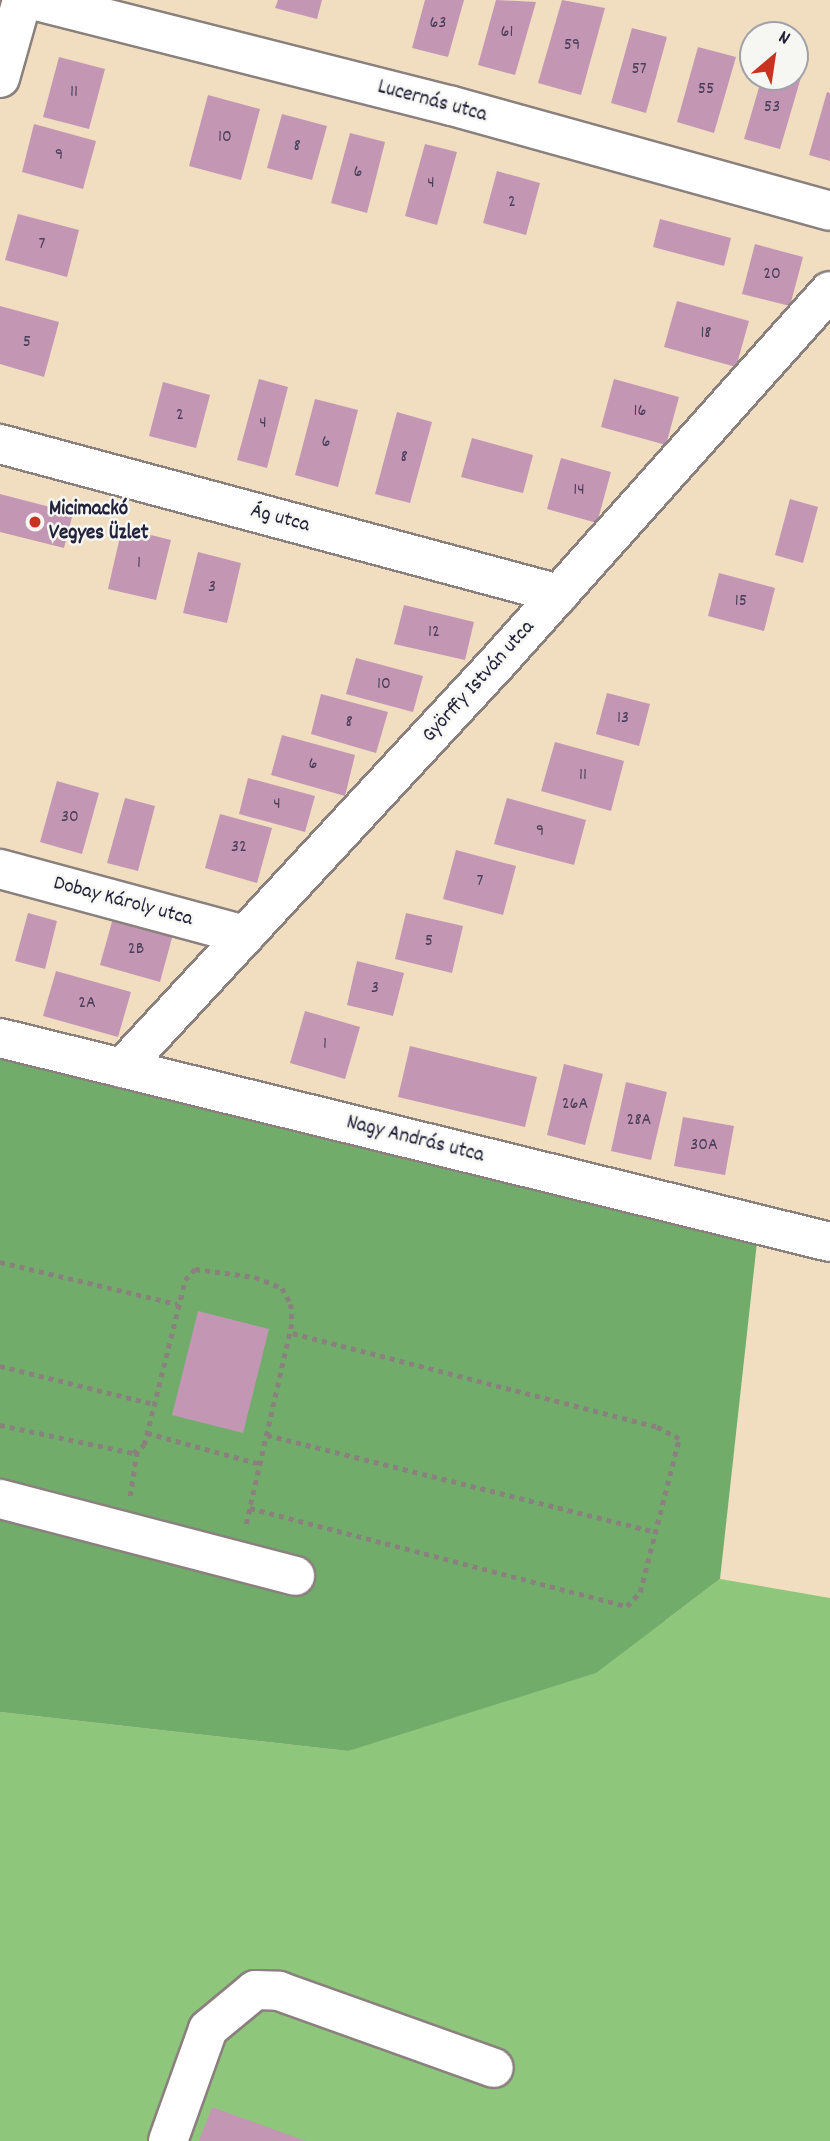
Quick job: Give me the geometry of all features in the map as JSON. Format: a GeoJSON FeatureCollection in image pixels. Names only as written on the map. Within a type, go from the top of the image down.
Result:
{"type":"FeatureCollection","features":[{"type":"Feature","properties":{"kind":"street"},"geometry":{"type":"LineString","coordinates":[[0,78],[22,0]]}},
{"type":"Feature","properties":{"kind":"street","name":"Lucernás utca"},"geometry":{"type":"LineString","coordinates":[[33,0],[452,106],[830,211]]}},
{"type":"Feature","properties":{"kind":"street","name":"Györffy István utca"},"geometry":{"type":"LineString","coordinates":[[122,1068],[559,594],[830,291]]}},
{"type":"Feature","properties":{"kind":"street","name":"Ág utca"},"geometry":{"type":"LineString","coordinates":[[0,444],[559,594]]}},
{"type":"Feature","properties":{"kind":"street","name":"Dobay Károly utca"},"geometry":{"type":"LineString","coordinates":[[0,869],[245,935]]}},
{"type":"Feature","properties":{"kind":"street","name":"Nagy András utca"},"geometry":{"type":"LineString","coordinates":[[0,1038],[830,1242]]}},
{"type":"Feature","properties":{"kind":"street"},"geometry":{"type":"LineString","coordinates":[[0,1499],[295,1576]]}},
{"type":"Feature","properties":{"kind":"street"},"geometry":{"type":"LineString","coordinates":[[168,2141],[208,2029],[255,1990],[279,1991],[494,2068]]}},
{"type":"Feature","properties":{"kind":"path"},"geometry":{"type":"LineString","coordinates":[[0,1262],[177,1304]]}},
{"type":"Feature","properties":{"kind":"path"},"geometry":{"type":"LineString","coordinates":[[125,1531],[137,1450],[146,1433],[185,1280],[195,1269],[255,1277],[282,1289],[291,1304],[291,1333],[238,1561]]}},
{"type":"Feature","properties":{"kind":"path"},"geometry":{"type":"LineString","coordinates":[[250,1508],[627,1606],[640,1592],[679,1439],[671,1432],[291,1333]]}},
{"type":"Feature","properties":{"kind":"path"},"geometry":{"type":"LineString","coordinates":[[0,1366],[153,1404]]}},
{"type":"Feature","properties":{"kind":"path"},"geometry":{"type":"LineString","coordinates":[[0,1425],[92,1447],[137,1450]]}},
{"type":"Feature","properties":{"kind":"path"},"geometry":{"type":"LineString","coordinates":[[146,1433],[260,1464]]}},
{"type":"Feature","properties":{"kind":"path"},"geometry":{"type":"LineString","coordinates":[[267,1435],[655,1532]]}},
{"type":"Feature","properties":{"kind":"green space"},"geometry":{"type":"Polygon","coordinates":[[[0,1055],[757,1242],[720,1579],[596,1673],[348,1751],[0,1712],[0,1055]]]}},
{"type":"Feature","properties":{"kind":"green space"},"geometry":{"type":"Polygon","coordinates":[[[720,1579],[830,1598],[830,2141],[0,2141],[0,1712],[348,1751],[666,1620],[720,1579]]]}},
{"type":"Feature","properties":{"kind":"building"},"geometry":{"type":"Polygon","coordinates":[[[278,0],[322,0],[317,19],[275,8],[278,0]]]}},
{"type":"Feature","properties":{"kind":"building"},"geometry":{"type":"Polygon","coordinates":[[[425,0],[464,0],[448,57],[412,48],[425,0]]]}},
{"type":"Feature","properties":{"kind":"building"},"geometry":{"type":"Polygon","coordinates":[[[496,0],[536,2],[515,75],[478,65],[496,0]]]}},
{"type":"Feature","properties":{"kind":"building"},"geometry":{"type":"Polygon","coordinates":[[[562,0],[605,8],[581,95],[538,83],[562,0]]]}},
{"type":"Feature","properties":{"kind":"building"},"geometry":{"type":"Polygon","coordinates":[[[632,28],[667,37],[646,113],[611,103],[632,28]]]}},
{"type":"Feature","properties":{"kind":"building"},"geometry":{"type":"Polygon","coordinates":[[[698,47],[736,57],[714,133],[677,122],[698,47]]]}},
{"type":"Feature","properties":{"kind":"building"},"geometry":{"type":"Polygon","coordinates":[[[59,57],[105,69],[89,129],[43,117],[59,57]]]}},
{"type":"Feature","properties":{"kind":"building"},"geometry":{"type":"Polygon","coordinates":[[[758,91],[797,91],[780,149],[744,139],[758,91]]]}},
{"type":"Feature","properties":{"kind":"building"},"geometry":{"type":"Polygon","coordinates":[[[827,92],[830,93],[830,161],[809,155],[827,92]]]}},
{"type":"Feature","properties":{"kind":"building"},"geometry":{"type":"Polygon","coordinates":[[[208,95],[260,109],[241,180],[189,166],[208,95]]]}},
{"type":"Feature","properties":{"kind":"building"},"geometry":{"type":"Polygon","coordinates":[[[282,114],[327,126],[312,180],[267,168],[282,114]]]}},
{"type":"Feature","properties":{"kind":"building"},"geometry":{"type":"Polygon","coordinates":[[[34,124],[96,141],[83,189],[22,172],[34,124]]]}},
{"type":"Feature","properties":{"kind":"building"},"geometry":{"type":"Polygon","coordinates":[[[350,133],[385,142],[367,213],[331,203],[350,133]]]}},
{"type":"Feature","properties":{"kind":"building"},"geometry":{"type":"Polygon","coordinates":[[[425,144],[457,152],[437,225],[405,216],[425,144]]]}},
{"type":"Feature","properties":{"kind":"building"},"geometry":{"type":"Polygon","coordinates":[[[497,171],[540,183],[526,235],[483,223],[497,171]]]}},
{"type":"Feature","properties":{"kind":"building"},"geometry":{"type":"Polygon","coordinates":[[[18,214],[79,230],[67,277],[5,260],[18,214]]]}},
{"type":"Feature","properties":{"kind":"building"},"geometry":{"type":"Polygon","coordinates":[[[660,219],[731,238],[724,266],[653,247],[660,219]]]}},
{"type":"Feature","properties":{"kind":"building"},"geometry":{"type":"Polygon","coordinates":[[[755,244],[803,257],[790,306],[742,294],[755,244]]]}},
{"type":"Feature","properties":{"kind":"building"},"geometry":{"type":"Polygon","coordinates":[[[677,301],[749,321],[736,367],[664,347],[677,301]]]}},
{"type":"Feature","properties":{"kind":"building"},"geometry":{"type":"Polygon","coordinates":[[[0,306],[59,322],[44,377],[0,364],[0,306]]]}},
{"type":"Feature","properties":{"kind":"building"},"geometry":{"type":"Polygon","coordinates":[[[259,379],[288,387],[267,468],[237,460],[259,379]]]}},
{"type":"Feature","properties":{"kind":"building"},"geometry":{"type":"Polygon","coordinates":[[[614,379],[679,397],[666,445],[601,427],[614,379]]]}},
{"type":"Feature","properties":{"kind":"building"},"geometry":{"type":"Polygon","coordinates":[[[163,382],[210,395],[196,448],[149,436],[163,382]]]}},
{"type":"Feature","properties":{"kind":"building"},"geometry":{"type":"Polygon","coordinates":[[[315,399],[358,410],[338,487],[295,475],[315,399]]]}},
{"type":"Feature","properties":{"kind":"building"},"geometry":{"type":"Polygon","coordinates":[[[397,412],[432,422],[410,503],[375,494],[397,412]]]}},
{"type":"Feature","properties":{"kind":"building"},"geometry":{"type":"Polygon","coordinates":[[[472,438],[533,455],[523,493],[461,477],[472,438]]]}},
{"type":"Feature","properties":{"kind":"building"},"geometry":{"type":"Polygon","coordinates":[[[561,458],[611,472],[597,523],[547,509],[561,458]]]}},
{"type":"Feature","properties":{"kind":"building","name":"Micimackó Vegyes Üzlet"},"geometry":{"type":"Polygon","coordinates":[[[0,494],[73,513],[64,548],[0,532],[0,494]]]}},
{"type":"Feature","properties":{"kind":"building"},"geometry":{"type":"Polygon","coordinates":[[[790,499],[818,507],[803,563],[775,555],[790,499]]]}},
{"type":"Feature","properties":{"kind":"building"},"geometry":{"type":"Polygon","coordinates":[[[122,528],[171,540],[156,600],[108,589],[122,528]]]}},
{"type":"Feature","properties":{"kind":"building"},"geometry":{"type":"Polygon","coordinates":[[[198,552],[241,563],[227,623],[183,613],[198,552]]]}},
{"type":"Feature","properties":{"kind":"building"},"geometry":{"type":"Polygon","coordinates":[[[719,573],[775,588],[764,631],[708,616],[719,573]]]}},
{"type":"Feature","properties":{"kind":"building"},"geometry":{"type":"Polygon","coordinates":[[[404,605],[474,622],[465,660],[394,644],[404,605]]]}},
{"type":"Feature","properties":{"kind":"building"},"geometry":{"type":"Polygon","coordinates":[[[356,658],[423,676],[413,712],[346,694],[356,658]]]}},
{"type":"Feature","properties":{"kind":"building"},"geometry":{"type":"Polygon","coordinates":[[[607,693],[650,704],[639,746],[596,734],[607,693]]]}},
{"type":"Feature","properties":{"kind":"building"},"geometry":{"type":"Polygon","coordinates":[[[321,694],[388,712],[376,753],[311,734],[321,694]]]}},
{"type":"Feature","properties":{"kind":"building"},"geometry":{"type":"Polygon","coordinates":[[[282,735],[355,755],[345,796],[271,775],[282,735]]]}},
{"type":"Feature","properties":{"kind":"building"},"geometry":{"type":"Polygon","coordinates":[[[555,742],[624,761],[611,811],[541,791],[555,742]]]}},
{"type":"Feature","properties":{"kind":"building"},"geometry":{"type":"Polygon","coordinates":[[[248,778],[315,796],[305,832],[239,814],[248,778]]]}},
{"type":"Feature","properties":{"kind":"building"},"geometry":{"type":"Polygon","coordinates":[[[57,781],[99,793],[82,854],[40,842],[57,781]]]}},
{"type":"Feature","properties":{"kind":"building"},"geometry":{"type":"Polygon","coordinates":[[[125,798],[155,806],[138,871],[107,863],[125,798]]]}},
{"type":"Feature","properties":{"kind":"building"},"geometry":{"type":"Polygon","coordinates":[[[507,798],[586,820],[574,865],[494,844],[507,798]]]}},
{"type":"Feature","properties":{"kind":"building"},"geometry":{"type":"Polygon","coordinates":[[[220,814],[272,828],[257,883],[205,868],[220,814]]]}},
{"type":"Feature","properties":{"kind":"building"},"geometry":{"type":"Polygon","coordinates":[[[456,850],[516,866],[503,915],[443,899],[456,850]]]}},
{"type":"Feature","properties":{"kind":"building"},"geometry":{"type":"Polygon","coordinates":[[[28,913],[57,921],[45,969],[15,961],[28,913]]]}},
{"type":"Feature","properties":{"kind":"building"},"geometry":{"type":"Polygon","coordinates":[[[406,913],[463,926],[452,973],[395,959],[406,913]]]}},
{"type":"Feature","properties":{"kind":"building"},"geometry":{"type":"Polygon","coordinates":[[[113,918],[173,934],[160,982],[100,965],[113,918]]]}},
{"type":"Feature","properties":{"kind":"building"},"geometry":{"type":"Polygon","coordinates":[[[357,961],[404,973],[393,1016],[347,1005],[357,961]]]}},
{"type":"Feature","properties":{"kind":"building"},"geometry":{"type":"Polygon","coordinates":[[[56,971],[131,992],[118,1037],[43,1016],[56,971]]]}},
{"type":"Feature","properties":{"kind":"building"},"geometry":{"type":"Polygon","coordinates":[[[305,1011],[360,1027],[345,1079],[290,1063],[305,1011]]]}},
{"type":"Feature","properties":{"kind":"building"},"geometry":{"type":"Polygon","coordinates":[[[410,1046],[537,1077],[525,1127],[398,1097],[410,1046]]]}},
{"type":"Feature","properties":{"kind":"building"},"geometry":{"type":"Polygon","coordinates":[[[564,1064],[603,1074],[585,1145],[547,1135],[564,1064]]]}},
{"type":"Feature","properties":{"kind":"building"},"geometry":{"type":"Polygon","coordinates":[[[626,1082],[667,1092],[651,1160],[611,1151],[626,1082]]]}},
{"type":"Feature","properties":{"kind":"building"},"geometry":{"type":"Polygon","coordinates":[[[683,1117],[734,1126],[725,1175],[674,1166],[683,1117]]]}},
{"type":"Feature","properties":{"kind":"building"},"geometry":{"type":"Polygon","coordinates":[[[198,1311],[269,1329],[243,1433],[172,1415],[198,1311]]]}},
{"type":"Feature","properties":{"kind":"building"},"geometry":{"type":"Polygon","coordinates":[[[212,2107],[306,2141],[199,2141],[212,2107]]]}},
{"type":"Feature","properties":{"kind":"place","name":"Micimackó Vegyes Üzlet"},"geometry":{"type":"Point","coordinates":[35,522]}}]}
